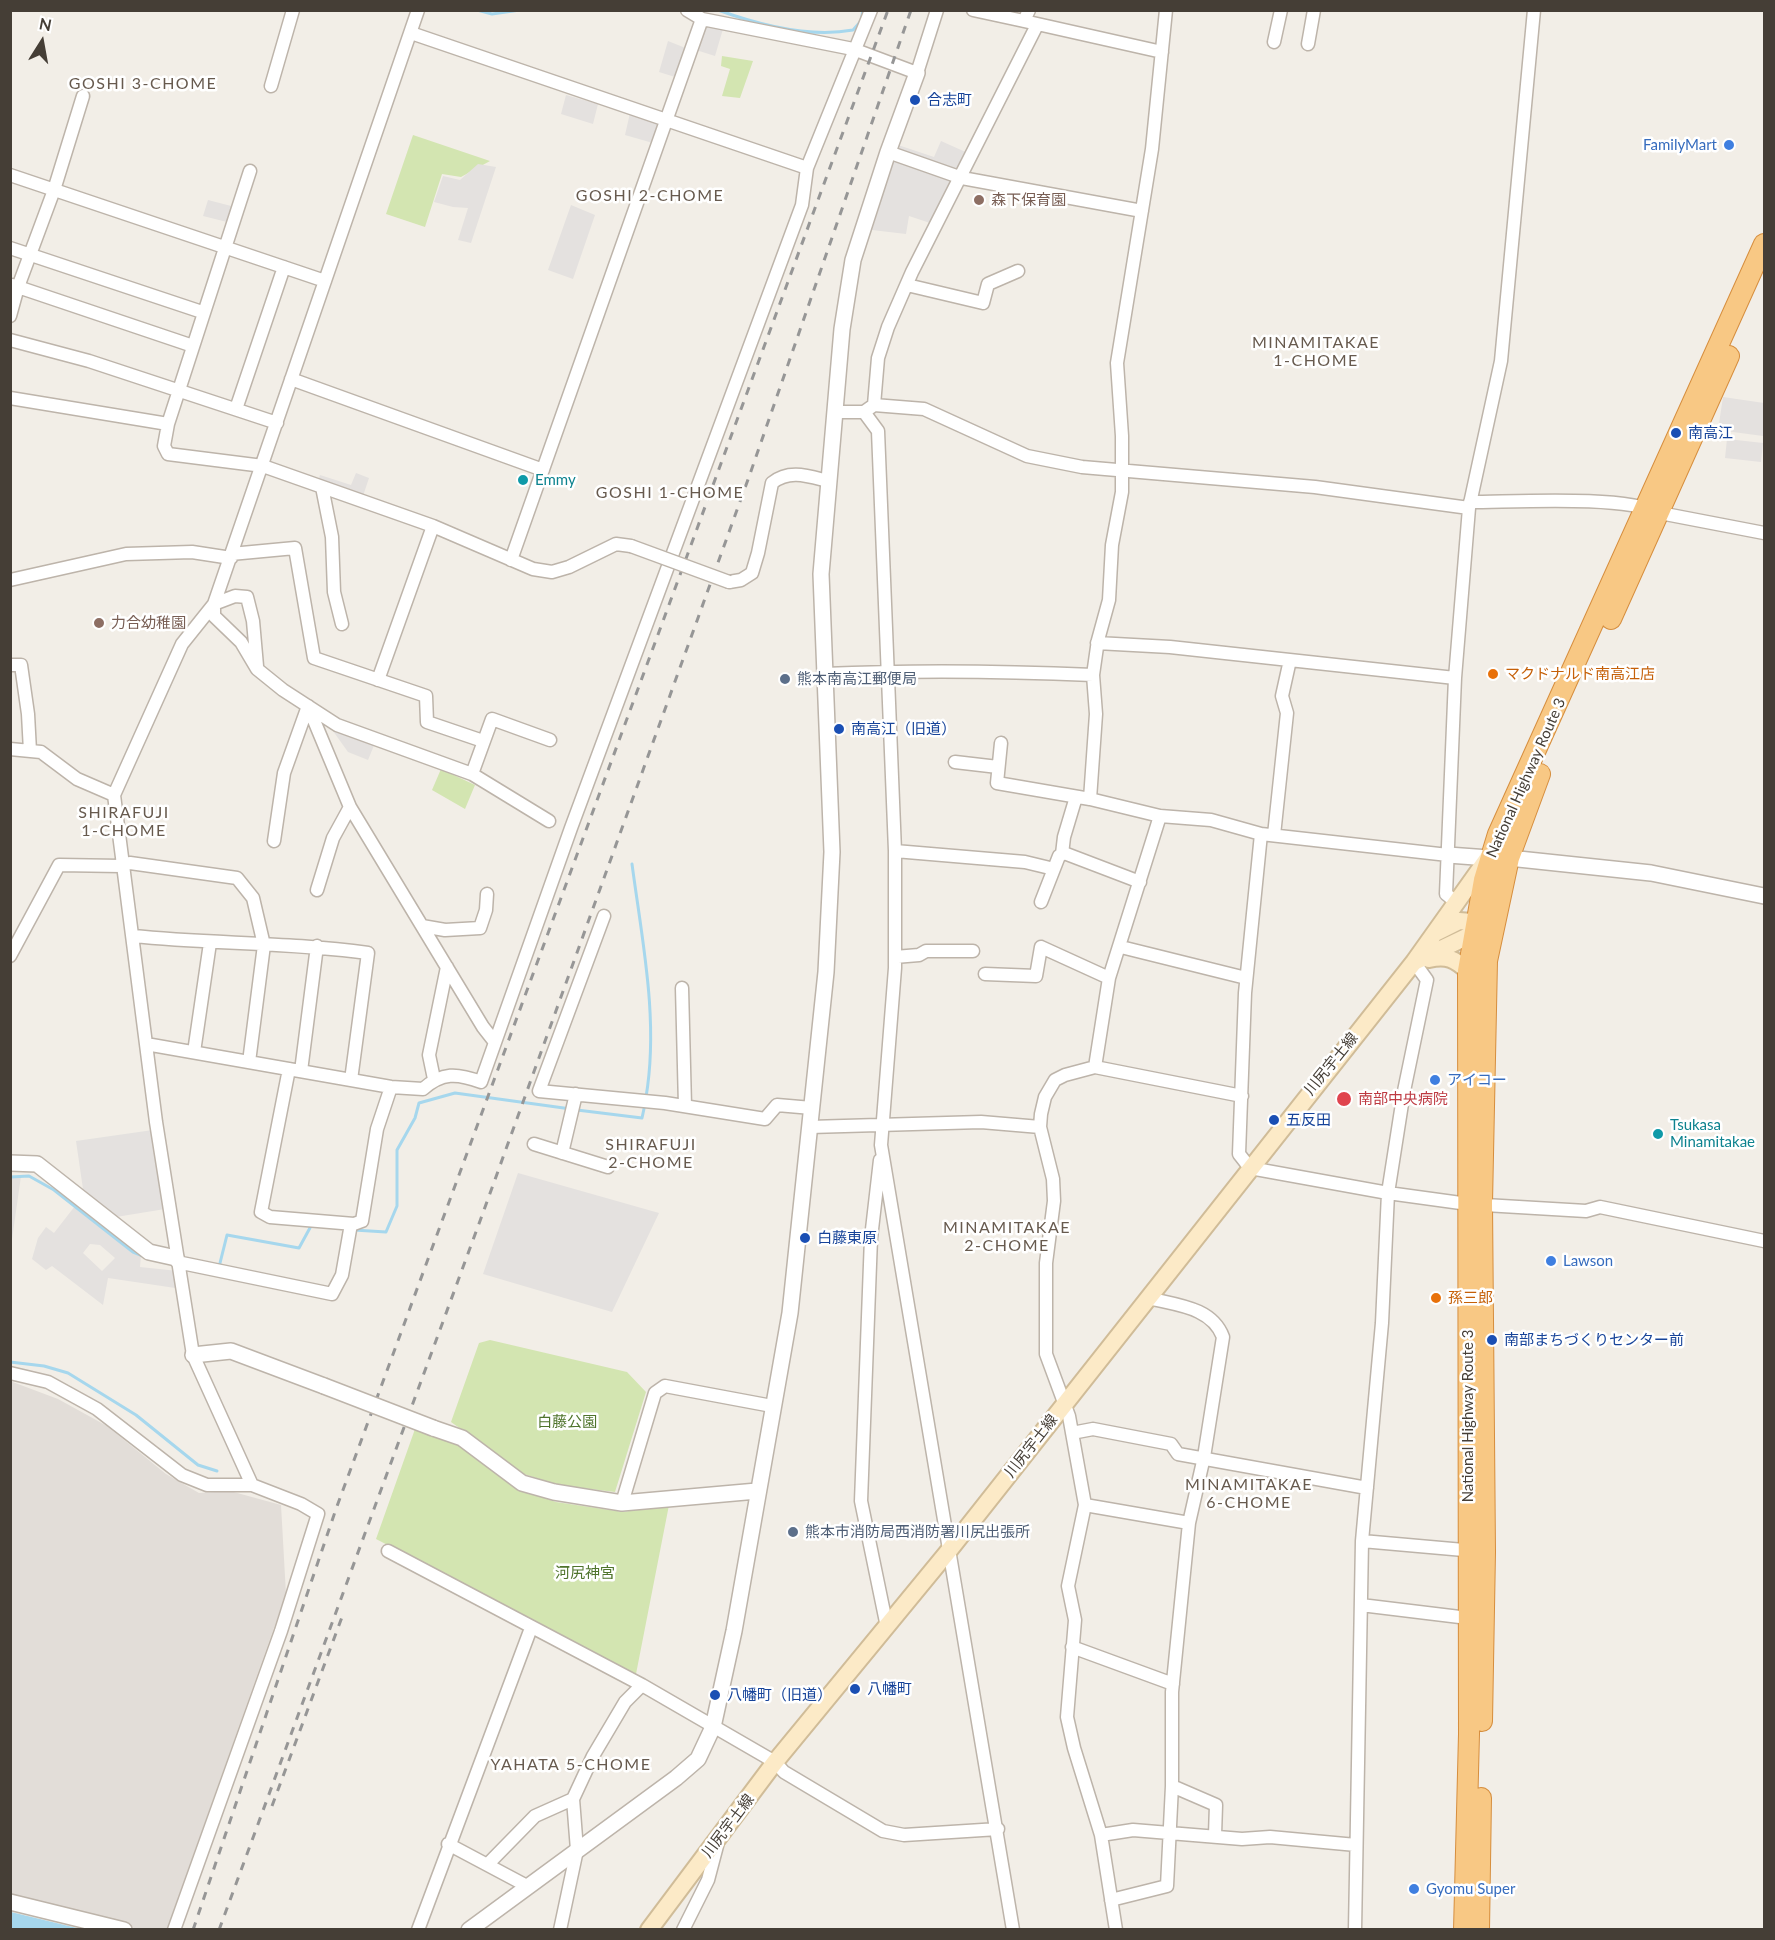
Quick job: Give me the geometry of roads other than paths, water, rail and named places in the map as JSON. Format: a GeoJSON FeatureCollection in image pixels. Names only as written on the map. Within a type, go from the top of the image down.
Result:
{"type":"FeatureCollection","features":[{"type":"Feature","properties":{"kind":"highway","name":"National Highway Route 3"},"geometry":{"type":"LineString","coordinates":[[1479,1929],[1475,1203],[1468,971],[1484,929],[1499,858],[1534,787],[1764,244]]}},
{"type":"Feature","properties":{"kind":"highway","name":"National Highway Route 3"},"geometry":{"type":"LineString","coordinates":[[1653,509],[1764,273]]}},
{"type":"Feature","properties":{"kind":"highway","name":"National Highway Route 3"},"geometry":{"type":"LineString","coordinates":[[1475,1203],[1487,962],[1484,929]]}},
{"type":"Feature","properties":{"kind":"highway","name":"National Highway Route 3"},"geometry":{"type":"LineString","coordinates":[[1464,1929],[1468,1618],[1476,1551]]}},
{"type":"Feature","properties":{"kind":"main road","name":"川尻宇土線"},"geometry":{"type":"LineString","coordinates":[[649,1929],[776,1762],[951,1548],[1414,962],[1455,902],[1499,858]]}},
{"type":"Feature","properties":{"kind":"main road"},"geometry":{"type":"LineString","coordinates":[[1433,934],[1459,921],[1484,929]]}},
{"type":"Feature","properties":{"kind":"main road","name":"川尻宇土線"},"geometry":{"type":"LineString","coordinates":[[1414,962],[1484,929]]}},
{"type":"Feature","properties":{"kind":"main road"},"geometry":{"type":"LineString","coordinates":[[1414,962],[1442,956],[1456,959],[1468,971]]}},
{"type":"Feature","properties":{"kind":"street"},"geometry":{"type":"LineString","coordinates":[[271,86],[293,10]]}},
{"type":"Feature","properties":{"kind":"street"},"geometry":{"type":"LineString","coordinates":[[252,1485],[201,1377],[193,1355],[177,1260],[133,936],[121,866],[114,795],[182,644],[214,603],[418,10]]}},
{"type":"Feature","properties":{"kind":"street"},"geometry":{"type":"LineString","coordinates":[[687,10],[702,19],[857,50],[917,73]]}},
{"type":"Feature","properties":{"kind":"street"},"geometry":{"type":"LineString","coordinates":[[723,23],[728,10]]}},
{"type":"Feature","properties":{"kind":"street"},"geometry":{"type":"LineString","coordinates":[[147,1044],[391,1087],[423,1089],[434,1079],[445,1075],[463,1075],[481,1082],[494,1041],[802,205],[807,168],[857,50],[871,10]]}},
{"type":"Feature","properties":{"kind":"street"},"geometry":{"type":"LineString","coordinates":[[469,1929],[698,1759],[714,1727],[734,1631],[790,1313],[826,972],[832,852],[821,574],[834,412],[853,260],[937,10]]}},
{"type":"Feature","properties":{"kind":"street"},"geometry":{"type":"LineString","coordinates":[[973,10],[1027,16],[1037,25],[1162,52]]}},
{"type":"Feature","properties":{"kind":"street"},"geometry":{"type":"LineString","coordinates":[[1090,799],[1096,714],[1093,675],[1097,643],[1109,600],[1122,470],[1117,363],[1152,149],[1166,10]]}},
{"type":"Feature","properties":{"kind":"street"},"geometry":{"type":"LineString","coordinates":[[1274,42],[1281,10]]}},
{"type":"Feature","properties":{"kind":"street"},"geometry":{"type":"LineString","coordinates":[[1308,44],[1314,10]]}},
{"type":"Feature","properties":{"kind":"street"},"geometry":{"type":"LineString","coordinates":[[1455,902],[1446,894],[1455,678],[1470,505],[1501,360],[1534,10]]}},
{"type":"Feature","properties":{"kind":"street"},"geometry":{"type":"LineString","coordinates":[[511,560],[702,19]]}},
{"type":"Feature","properties":{"kind":"street"},"geometry":{"type":"LineString","coordinates":[[1013,1929],[882,1147],[881,1124],[895,957],[895,850],[878,431],[869,409],[878,358],[907,285],[1037,25]]}},
{"type":"Feature","properties":{"kind":"street"},"geometry":{"type":"LineString","coordinates":[[411,33],[807,168]]}},
{"type":"Feature","properties":{"kind":"street"},"geometry":{"type":"LineString","coordinates":[[10,316],[14,286],[30,255],[54,190],[83,96]]}},
{"type":"Feature","properties":{"kind":"street"},"geometry":{"type":"LineString","coordinates":[[888,152],[962,178],[1142,211]]}},
{"type":"Feature","properties":{"kind":"street"},"geometry":{"type":"LineString","coordinates":[[250,171],[226,248],[202,312],[168,424],[164,446],[168,454],[263,466],[433,526],[532,569],[552,572],[569,567],[616,544],[631,546],[729,582],[741,580],[752,573],[772,483],[781,476],[798,474],[828,481]]}},
{"type":"Feature","properties":{"kind":"street"},"geometry":{"type":"LineString","coordinates":[[10,175],[326,281]]}},
{"type":"Feature","properties":{"kind":"street"},"geometry":{"type":"LineString","coordinates":[[10,248],[202,312]]}},
{"type":"Feature","properties":{"kind":"street"},"geometry":{"type":"LineString","coordinates":[[236,409],[284,267]]}},
{"type":"Feature","properties":{"kind":"street"},"geometry":{"type":"LineString","coordinates":[[907,285],[983,303],[988,284],[1018,271]]}},
{"type":"Feature","properties":{"kind":"street"},"geometry":{"type":"LineString","coordinates":[[14,286],[193,346]]}},
{"type":"Feature","properties":{"kind":"street"},"geometry":{"type":"LineString","coordinates":[[10,340],[89,361],[277,423]]}},
{"type":"Feature","properties":{"kind":"street"},"geometry":{"type":"LineString","coordinates":[[291,379],[543,470]]}},
{"type":"Feature","properties":{"kind":"street"},"geometry":{"type":"LineString","coordinates":[[10,398],[168,424]]}},
{"type":"Feature","properties":{"kind":"street"},"geometry":{"type":"LineString","coordinates":[[834,412],[869,409],[924,409],[1027,456],[1082,467],[1315,487],[1470,505],[1580,502],[1653,509],[1764,533]]}},
{"type":"Feature","properties":{"kind":"street"},"geometry":{"type":"LineString","coordinates":[[322,487],[333,537],[333,592],[342,624]]}},
{"type":"Feature","properties":{"kind":"street"},"geometry":{"type":"LineString","coordinates":[[378,680],[433,526]]}},
{"type":"Feature","properties":{"kind":"street"},"geometry":{"type":"LineString","coordinates":[[10,580],[88,565],[126,554],[192,552],[231,556],[295,548],[314,658],[426,696],[428,722],[483,741]]}},
{"type":"Feature","properties":{"kind":"street"},"geometry":{"type":"LineString","coordinates":[[214,603],[235,596],[247,597],[253,621],[257,669]]}},
{"type":"Feature","properties":{"kind":"street"},"geometry":{"type":"LineString","coordinates":[[214,603],[214,616],[241,642],[257,669],[337,725],[472,774],[549,821]]}},
{"type":"Feature","properties":{"kind":"street"},"geometry":{"type":"LineString","coordinates":[[1097,643],[1170,647],[1455,678]]}},
{"type":"Feature","properties":{"kind":"street"},"geometry":{"type":"LineString","coordinates":[[1290,660],[1282,696],[1287,713],[1246,978],[1239,1154],[1250,1168],[1389,1193],[1475,1203],[1586,1211],[1600,1207],[1764,1241]]}},
{"type":"Feature","properties":{"kind":"street"},"geometry":{"type":"LineString","coordinates":[[12,665],[21,665],[28,714],[30,751]]}},
{"type":"Feature","properties":{"kind":"street"},"geometry":{"type":"LineString","coordinates":[[824,674],[888,671],[928,673],[959,670],[1093,675]]}},
{"type":"Feature","properties":{"kind":"street"},"geometry":{"type":"LineString","coordinates":[[308,706],[350,807],[494,1041]]}},
{"type":"Feature","properties":{"kind":"street"},"geometry":{"type":"LineString","coordinates":[[274,841],[284,773],[308,706]]}},
{"type":"Feature","properties":{"kind":"street"},"geometry":{"type":"LineString","coordinates":[[472,774],[492,719],[550,740]]}},
{"type":"Feature","properties":{"kind":"street"},"geometry":{"type":"LineString","coordinates":[[1001,743],[997,783],[1090,799],[1160,816],[1210,820],[1268,835],[1448,855],[1651,873],[1764,896]]}},
{"type":"Feature","properties":{"kind":"street"},"geometry":{"type":"LineString","coordinates":[[10,749],[41,752],[77,779],[114,795]]}},
{"type":"Feature","properties":{"kind":"street"},"geometry":{"type":"LineString","coordinates":[[955,762],[998,767]]}},
{"type":"Feature","properties":{"kind":"street"},"geometry":{"type":"LineString","coordinates":[[1041,902],[1062,854],[1064,837],[1076,797]]}},
{"type":"Feature","properties":{"kind":"street"},"geometry":{"type":"LineString","coordinates":[[317,890],[333,838],[350,807]]}},
{"type":"Feature","properties":{"kind":"street"},"geometry":{"type":"LineString","coordinates":[[1095,1067],[1109,978],[1121,947],[1160,816]]}},
{"type":"Feature","properties":{"kind":"street"},"geometry":{"type":"LineString","coordinates":[[895,850],[1025,862],[1054,869]]}},
{"type":"Feature","properties":{"kind":"street"},"geometry":{"type":"LineString","coordinates":[[1062,854],[1064,852],[1140,882]]}},
{"type":"Feature","properties":{"kind":"street"},"geometry":{"type":"LineString","coordinates":[[10,956],[59,866],[121,866],[130,863],[237,878],[253,898],[264,945],[249,1062]]}},
{"type":"Feature","properties":{"kind":"street"},"geometry":{"type":"LineString","coordinates":[[422,926],[445,930],[480,928],[486,910],[487,894]]}},
{"type":"Feature","properties":{"kind":"street"},"geometry":{"type":"LineString","coordinates":[[604,916],[539,1091],[685,1106],[765,1119],[777,1105],[812,1108]]}},
{"type":"Feature","properties":{"kind":"street"},"geometry":{"type":"LineString","coordinates":[[133,936],[210,944],[317,946],[368,954],[351,1080]]}},
{"type":"Feature","properties":{"kind":"street"},"geometry":{"type":"LineString","coordinates":[[194,1052],[210,944]]}},
{"type":"Feature","properties":{"kind":"street"},"geometry":{"type":"LineString","coordinates":[[317,946],[295,1070],[261,1212],[270,1217],[351,1224],[362,1221],[377,1129],[391,1087]]}},
{"type":"Feature","properties":{"kind":"street"},"geometry":{"type":"LineString","coordinates":[[985,974],[1036,976],[1041,947],[1109,978]]}},
{"type":"Feature","properties":{"kind":"street"},"geometry":{"type":"LineString","coordinates":[[1121,947],[1246,978]]}},
{"type":"Feature","properties":{"kind":"street"},"geometry":{"type":"LineString","coordinates":[[895,957],[919,955],[926,951],[973,951]]}},
{"type":"Feature","properties":{"kind":"street"},"geometry":{"type":"LineString","coordinates":[[1355,1929],[1362,1541],[1382,1323],[1389,1193],[1404,1091],[1427,980],[1414,962]]}},
{"type":"Feature","properties":{"kind":"street"},"geometry":{"type":"LineString","coordinates":[[434,1079],[429,1055],[447,968]]}},
{"type":"Feature","properties":{"kind":"street"},"geometry":{"type":"LineString","coordinates":[[682,988],[685,1106]]}},
{"type":"Feature","properties":{"kind":"street"},"geometry":{"type":"LineString","coordinates":[[1116,1929],[1101,1835],[1074,1748],[1067,1717],[1075,1620],[1068,1586],[1085,1505],[1065,1403],[1046,1354],[1046,1263],[1054,1201],[1053,1179],[1040,1127],[1045,1097],[1055,1080],[1065,1074],[1095,1067],[1242,1096]]}},
{"type":"Feature","properties":{"kind":"street"},"geometry":{"type":"LineString","coordinates":[[562,1153],[576,1094]]}},
{"type":"Feature","properties":{"kind":"street"},"geometry":{"type":"LineString","coordinates":[[810,1127],[981,1122],[1040,1127]]}},
{"type":"Feature","properties":{"kind":"street"},"geometry":{"type":"LineString","coordinates":[[534,1144],[608,1167]]}},
{"type":"Feature","properties":{"kind":"street"},"geometry":{"type":"LineString","coordinates":[[882,1147],[871,1238],[861,1501],[887,1627]]}},
{"type":"Feature","properties":{"kind":"street"},"geometry":{"type":"LineString","coordinates":[[10,1164],[37,1164],[149,1252],[332,1294],[342,1275],[351,1224]]}},
{"type":"Feature","properties":{"kind":"street"},"geometry":{"type":"LineString","coordinates":[[1111,1900],[1167,1886],[1172,1786],[1173,1684],[1188,1523],[1204,1457],[1223,1337],[1219,1324],[1201,1311],[1148,1298]]}},
{"type":"Feature","properties":{"kind":"street"},"geometry":{"type":"LineString","coordinates":[[193,1355],[231,1352],[462,1438],[522,1483],[554,1492],[622,1503],[757,1491]]}},
{"type":"Feature","properties":{"kind":"street"},"geometry":{"type":"LineString","coordinates":[[10,1373],[48,1382],[97,1409],[182,1475],[207,1485],[252,1485],[301,1504],[318,1514],[281,1631],[174,1929]]}},
{"type":"Feature","properties":{"kind":"street"},"geometry":{"type":"LineString","coordinates":[[622,1503],[655,1393],[665,1386],[772,1406]]}},
{"type":"Feature","properties":{"kind":"street"},"geometry":{"type":"LineString","coordinates":[[1072,1433],[1093,1429],[1171,1444],[1178,1454],[1367,1488]]}},
{"type":"Feature","properties":{"kind":"street"},"geometry":{"type":"LineString","coordinates":[[1085,1505],[1188,1523]]}},
{"type":"Feature","properties":{"kind":"street"},"geometry":{"type":"LineString","coordinates":[[1362,1541],[1476,1551]]}},
{"type":"Feature","properties":{"kind":"street"},"geometry":{"type":"LineString","coordinates":[[388,1551],[642,1685],[776,1762],[784,1772],[883,1831],[904,1835],[998,1829]]}},
{"type":"Feature","properties":{"kind":"street"},"geometry":{"type":"LineString","coordinates":[[1361,1605],[1468,1618]]}},
{"type":"Feature","properties":{"kind":"street"},"geometry":{"type":"LineString","coordinates":[[418,1929],[531,1628]]}},
{"type":"Feature","properties":{"kind":"street"},"geometry":{"type":"LineString","coordinates":[[1072,1647],[1173,1684]]}},
{"type":"Feature","properties":{"kind":"street"},"geometry":{"type":"LineString","coordinates":[[560,1929],[577,1850],[573,1799],[593,1756],[620,1711],[642,1685]]}},
{"type":"Feature","properties":{"kind":"street"},"geometry":{"type":"LineString","coordinates":[[1172,1786],[1216,1805],[1215,1835]]}},
{"type":"Feature","properties":{"kind":"street"},"geometry":{"type":"LineString","coordinates":[[488,1864],[535,1816],[573,1799]]}},
{"type":"Feature","properties":{"kind":"street"},"geometry":{"type":"LineString","coordinates":[[1101,1835],[1133,1830],[1242,1839],[1270,1837],[1356,1845]]}},
{"type":"Feature","properties":{"kind":"street"},"geometry":{"type":"LineString","coordinates":[[683,1929],[708,1880],[720,1837]]}},
{"type":"Feature","properties":{"kind":"street"},"geometry":{"type":"LineString","coordinates":[[448,1845],[527,1886]]}},
{"type":"Feature","properties":{"kind":"street"},"geometry":{"type":"LineString","coordinates":[[10,1902],[124,1929]]}},
{"type":"Feature","properties":{"kind":"water"},"geometry":{"type":"Polygon","coordinates":[[[11,1912],[81,1929],[11,1929],[11,1912]]]}},
{"type":"Feature","properties":{"kind":"waterway"},"geometry":{"type":"LineString","coordinates":[[477,10],[492,14],[520,10]]}},
{"type":"Feature","properties":{"kind":"waterway"},"geometry":{"type":"LineString","coordinates":[[718,10],[750,21],[785,29],[820,32],[853,30],[861,21],[863,10]]}},
{"type":"Feature","properties":{"kind":"waterway"},"geometry":{"type":"LineString","coordinates":[[632,864],[650,1009],[650,1068],[646,1097]]}},
{"type":"Feature","properties":{"kind":"waterway"},"geometry":{"type":"LineString","coordinates":[[354,1230],[386,1232],[397,1206],[397,1150],[415,1118],[419,1103],[455,1093],[571,1109]]}},
{"type":"Feature","properties":{"kind":"waterway"},"geometry":{"type":"LineString","coordinates":[[577,1110],[642,1118],[645,1104]]}},
{"type":"Feature","properties":{"kind":"waterway"},"geometry":{"type":"LineString","coordinates":[[10,1177],[29,1176],[54,1190],[133,1252],[143,1256]]}},
{"type":"Feature","properties":{"kind":"waterway"},"geometry":{"type":"LineString","coordinates":[[219,1267],[227,1235],[299,1248],[311,1226]]}},
{"type":"Feature","properties":{"kind":"waterway"},"geometry":{"type":"LineString","coordinates":[[10,1362],[44,1366],[68,1373],[136,1415],[198,1465],[217,1471]]}},
{"type":"Feature","properties":{"kind":"railway"},"geometry":{"type":"LineString","coordinates":[[193,1930],[336,1509],[888,10]]}},
{"type":"Feature","properties":{"kind":"railway"},"geometry":{"type":"LineString","coordinates":[[219,1930],[480,1221],[750,474],[911,10]]}},
{"type":"Feature","properties":{"kind":"railway"},"geometry":{"type":"LineString","coordinates":[[272,1806],[342,1617]]}},
{"type":"Feature","properties":{"kind":"place","name":"合志町"},"geometry":{"type":"Point","coordinates":[915,100]}},
{"type":"Feature","properties":{"kind":"place","name":"FamilyMart"},"geometry":{"type":"Point","coordinates":[1729,145]}},
{"type":"Feature","properties":{"kind":"place","name":"森下保育園"},"geometry":{"type":"Point","coordinates":[979,200]}},
{"type":"Feature","properties":{"kind":"place","name":"南高江"},"geometry":{"type":"Point","coordinates":[1676,433]}},
{"type":"Feature","properties":{"kind":"place","name":"Emmy"},"geometry":{"type":"Point","coordinates":[523,480]}},
{"type":"Feature","properties":{"kind":"place","name":"力合幼稚園"},"geometry":{"type":"Point","coordinates":[99,623]}},
{"type":"Feature","properties":{"kind":"place","name":"マクドナルド南高江店"},"geometry":{"type":"Point","coordinates":[1493,674]}},
{"type":"Feature","properties":{"kind":"place","name":"熊本南高江郵便局"},"geometry":{"type":"Point","coordinates":[785,679]}},
{"type":"Feature","properties":{"kind":"place","name":"南高江（旧道）"},"geometry":{"type":"Point","coordinates":[839,729]}},
{"type":"Feature","properties":{"kind":"place","name":"アイコー"},"geometry":{"type":"Point","coordinates":[1435,1080]}},
{"type":"Feature","properties":{"kind":"place","name":"南部中央病院"},"geometry":{"type":"Point","coordinates":[1344,1099]}},
{"type":"Feature","properties":{"kind":"place","name":"五反田"},"geometry":{"type":"Point","coordinates":[1274,1120]}},
{"type":"Feature","properties":{"kind":"place","name":"Tsukasa Minamitakae"},"geometry":{"type":"Point","coordinates":[1658,1134]}},
{"type":"Feature","properties":{"kind":"place","name":"白藤東原"},"geometry":{"type":"Point","coordinates":[805,1238]}},
{"type":"Feature","properties":{"kind":"place","name":"Lawson"},"geometry":{"type":"Point","coordinates":[1551,1261]}},
{"type":"Feature","properties":{"kind":"place","name":"孫三郎"},"geometry":{"type":"Point","coordinates":[1436,1298]}},
{"type":"Feature","properties":{"kind":"place","name":"南部まちづくりセンター前"},"geometry":{"type":"Point","coordinates":[1492,1340]}},
{"type":"Feature","properties":{"kind":"place","name":"熊本市消防局西消防署川尻出張所"},"geometry":{"type":"Point","coordinates":[793,1532]}},
{"type":"Feature","properties":{"kind":"place","name":"八幡町"},"geometry":{"type":"Point","coordinates":[855,1689]}},
{"type":"Feature","properties":{"kind":"place","name":"八幡町（旧道）"},"geometry":{"type":"Point","coordinates":[715,1695]}},
{"type":"Feature","properties":{"kind":"place","name":"Gyomu Super"},"geometry":{"type":"Point","coordinates":[1414,1889]}},
{"type":"Feature","properties":{"kind":"district","name":"GOSHI 3-CHOME"},"geometry":{"type":"Point","coordinates":[143,84]}},
{"type":"Feature","properties":{"kind":"district","name":"GOSHI 2-CHOME"},"geometry":{"type":"Point","coordinates":[650,196]}},
{"type":"Feature","properties":{"kind":"district","name":"MINAMITAKAE 1-CHOME"},"geometry":{"type":"Point","coordinates":[1316,352]}},
{"type":"Feature","properties":{"kind":"district","name":"GOSHI 1-CHOME"},"geometry":{"type":"Point","coordinates":[670,493]}},
{"type":"Feature","properties":{"kind":"district","name":"SHIRAFUJI 1-CHOME"},"geometry":{"type":"Point","coordinates":[124,822]}},
{"type":"Feature","properties":{"kind":"district","name":"SHIRAFUJI 2-CHOME"},"geometry":{"type":"Point","coordinates":[651,1154]}},
{"type":"Feature","properties":{"kind":"district","name":"MINAMITAKAE 2-CHOME"},"geometry":{"type":"Point","coordinates":[1007,1237]}},
{"type":"Feature","properties":{"kind":"district","name":"MINAMITAKAE 6-CHOME"},"geometry":{"type":"Point","coordinates":[1249,1494]}},
{"type":"Feature","properties":{"kind":"district","name":"YAHATA 5-CHOME"},"geometry":{"type":"Point","coordinates":[571,1765]}},
{"type":"Feature","properties":{"kind":"park label","name":"白藤公園"},"geometry":{"type":"Point","coordinates":[567,1422]}},
{"type":"Feature","properties":{"kind":"park label","name":"河尻神宮"},"geometry":{"type":"Point","coordinates":[585,1573]}}]}
